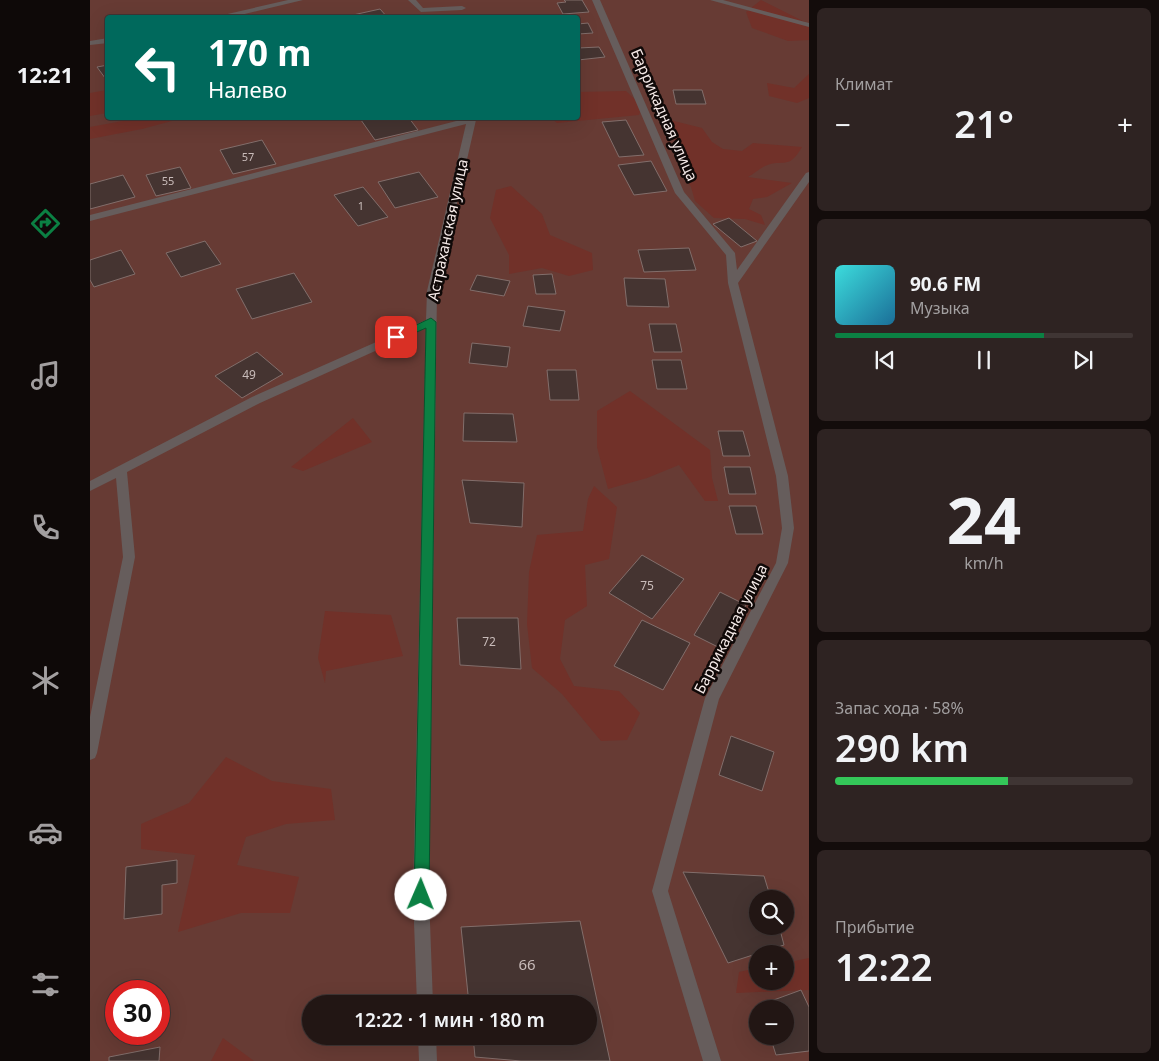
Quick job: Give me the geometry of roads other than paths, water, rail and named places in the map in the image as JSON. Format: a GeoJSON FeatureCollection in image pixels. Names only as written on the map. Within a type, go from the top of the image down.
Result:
{"type":"FeatureCollection","features":[{"type":"Feature","properties":{"kind":"street"},"geometry":{"type":"LineString","coordinates":[[228,15],[299,0]]}},
{"type":"Feature","properties":{"kind":"street"},"geometry":{"type":"LineString","coordinates":[[412,0],[421,10],[461,4]]}},
{"type":"Feature","properties":{"kind":"street","name":"Баррикадная улица"},"geometry":{"type":"LineString","coordinates":[[596,0],[680,193],[731,255],[733,283],[782,476],[788,528],[782,563],[712,698],[660,891],[712,1061]]}},
{"type":"Feature","properties":{"kind":"street"},"geometry":{"type":"LineString","coordinates":[[714,0],[809,25]]}},
{"type":"Feature","properties":{"kind":"street"},"geometry":{"type":"LineString","coordinates":[[90,43],[105,40]]}},
{"type":"Feature","properties":{"kind":"street"},"geometry":{"type":"LineString","coordinates":[[90,218],[468,120]]}},
{"type":"Feature","properties":{"kind":"street","name":"Астраханская улица"},"geometry":{"type":"LineString","coordinates":[[426,995],[421,895],[432,291],[472,120]]}},
{"type":"Feature","properties":{"kind":"street"},"geometry":{"type":"LineString","coordinates":[[733,283],[809,175]]}},
{"type":"Feature","properties":{"kind":"street"},"geometry":{"type":"LineString","coordinates":[[90,486],[256,400],[431,322]]}},
{"type":"Feature","properties":{"kind":"street"},"geometry":{"type":"LineString","coordinates":[[90,753],[129,557],[121,469]]}},
{"type":"Feature","properties":{"kind":"street"},"geometry":{"type":"LineString","coordinates":[[427,1045],[428,1061]]}}]}
